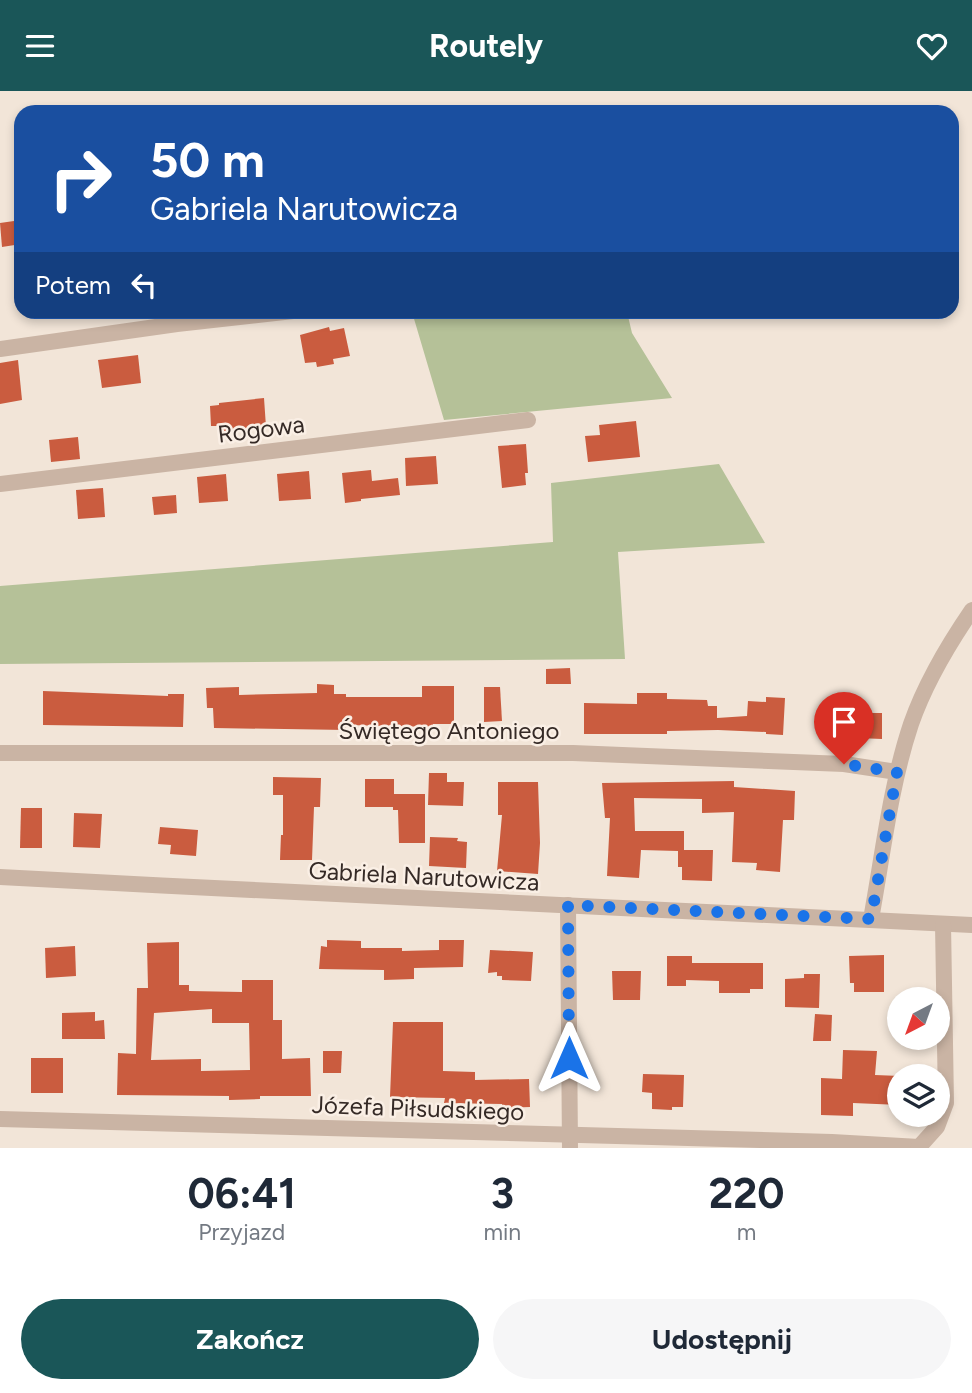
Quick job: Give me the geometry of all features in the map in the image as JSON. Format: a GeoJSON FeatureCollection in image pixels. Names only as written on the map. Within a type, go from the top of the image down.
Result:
{"type":"FeatureCollection","features":[{"type":"Feature","properties":{"kind":"street"},"geometry":{"type":"LineString","coordinates":[[0,349],[222,319]]}},
{"type":"Feature","properties":{"kind":"street","name":"Rogowa"},"geometry":{"type":"LineString","coordinates":[[0,484],[528,420]]}},
{"type":"Feature","properties":{"kind":"street"},"geometry":{"type":"LineString","coordinates":[[871,919],[897,772],[912,722],[949,644],[972,610]]}},
{"type":"Feature","properties":{"kind":"street","name":"Świętego Antoniego"},"geometry":{"type":"LineString","coordinates":[[0,754],[573,753],[844,764],[897,772]]}},
{"type":"Feature","properties":{"kind":"street","name":"Gabriela Narutowicza"},"geometry":{"type":"LineString","coordinates":[[0,877],[480,903],[972,925]]}},
{"type":"Feature","properties":{"kind":"street"},"geometry":{"type":"LineString","coordinates":[[568,905],[570,1141]]}},
{"type":"Feature","properties":{"kind":"street"},"geometry":{"type":"LineString","coordinates":[[918,1147],[937,1127],[947,1103],[943,924]]}},
{"type":"Feature","properties":{"kind":"street","name":"Józefa Piłsudskiego"},"geometry":{"type":"LineString","coordinates":[[0,1119],[570,1141],[832,1142],[918,1147]]}},
{"type":"Feature","properties":{"kind":"green space"},"geometry":{"type":"Polygon","coordinates":[[[414,319],[629,319],[632,333],[672,398],[444,420],[414,319]]]}},
{"type":"Feature","properties":{"kind":"green space"},"geometry":{"type":"Polygon","coordinates":[[[719,464],[765,543],[618,552],[625,659],[0,664],[0,586],[553,542],[551,483],[719,464]]]}},
{"type":"Feature","properties":{"kind":"building"},"geometry":{"type":"Polygon","coordinates":[[[14,221],[14,245],[2,247],[0,223],[14,221]]]}},
{"type":"Feature","properties":{"kind":"building"},"geometry":{"type":"Polygon","coordinates":[[[329,327],[330,331],[344,328],[350,356],[333,359],[334,364],[317,367],[316,362],[305,363],[300,335],[329,327]]]}},
{"type":"Feature","properties":{"kind":"building"},"geometry":{"type":"Polygon","coordinates":[[[138,355],[141,383],[102,388],[98,360],[138,355]]]}},
{"type":"Feature","properties":{"kind":"building"},"geometry":{"type":"Polygon","coordinates":[[[18,360],[22,400],[0,404],[0,363],[18,360]]]}},
{"type":"Feature","properties":{"kind":"building"},"geometry":{"type":"Polygon","coordinates":[[[264,398],[266,427],[222,431],[221,426],[211,426],[210,406],[264,398]]]}},
{"type":"Feature","properties":{"kind":"building"},"geometry":{"type":"Polygon","coordinates":[[[636,421],[640,457],[588,462],[585,436],[600,435],[599,425],[636,421]]]}},
{"type":"Feature","properties":{"kind":"building"},"geometry":{"type":"Polygon","coordinates":[[[78,437],[80,459],[51,462],[49,440],[78,437]]]}},
{"type":"Feature","properties":{"kind":"building"},"geometry":{"type":"Polygon","coordinates":[[[526,444],[526,485],[502,488],[498,446],[526,444]]]}},
{"type":"Feature","properties":{"kind":"building"},"geometry":{"type":"Polygon","coordinates":[[[436,456],[438,484],[406,486],[405,458],[436,456]]]}},
{"type":"Feature","properties":{"kind":"building"},"geometry":{"type":"Polygon","coordinates":[[[371,470],[372,481],[398,478],[400,495],[345,503],[342,473],[371,470]]]}},
{"type":"Feature","properties":{"kind":"building"},"geometry":{"type":"Polygon","coordinates":[[[309,471],[311,499],[279,501],[277,474],[309,471]]]}},
{"type":"Feature","properties":{"kind":"building"},"geometry":{"type":"Polygon","coordinates":[[[226,474],[228,501],[199,503],[197,477],[226,474]]]}},
{"type":"Feature","properties":{"kind":"building"},"geometry":{"type":"Polygon","coordinates":[[[103,488],[105,517],[78,519],[76,490],[103,488]]]}},
{"type":"Feature","properties":{"kind":"building"},"geometry":{"type":"Polygon","coordinates":[[[176,495],[177,513],[154,515],[152,497],[176,495]]]}},
{"type":"Feature","properties":{"kind":"building"},"geometry":{"type":"Polygon","coordinates":[[[570,668],[571,684],[546,684],[546,669],[570,668]]]}},
{"type":"Feature","properties":{"kind":"building"},"geometry":{"type":"Polygon","coordinates":[[[317,684],[334,685],[334,694],[346,694],[346,697],[422,697],[422,686],[454,686],[454,724],[433,724],[433,727],[346,725],[346,730],[214,728],[213,708],[207,708],[206,688],[239,687],[239,695],[317,693],[317,684]]]}},
{"type":"Feature","properties":{"kind":"building"},"geometry":{"type":"Polygon","coordinates":[[[484,687],[500,687],[502,721],[484,722],[484,687]]]}},
{"type":"Feature","properties":{"kind":"building"},"geometry":{"type":"Polygon","coordinates":[[[43,691],[168,696],[184,694],[183,727],[43,725],[43,691]]]}},
{"type":"Feature","properties":{"kind":"building"},"geometry":{"type":"Polygon","coordinates":[[[637,693],[667,693],[667,699],[707,700],[708,706],[717,706],[717,718],[747,716],[748,701],[766,702],[766,697],[785,698],[783,735],[718,730],[667,731],[667,734],[584,734],[584,703],[637,704],[637,693]]]}},
{"type":"Feature","properties":{"kind":"building"},"geometry":{"type":"Polygon","coordinates":[[[860,713],[882,713],[882,739],[858,738],[860,713]]]}},
{"type":"Feature","properties":{"kind":"building"},"geometry":{"type":"Polygon","coordinates":[[[429,773],[447,773],[447,782],[464,782],[463,806],[428,805],[429,773]]]}},
{"type":"Feature","properties":{"kind":"building"},"geometry":{"type":"Polygon","coordinates":[[[273,777],[321,778],[320,807],[314,807],[312,860],[280,860],[283,795],[273,795],[273,777]]]}},
{"type":"Feature","properties":{"kind":"building"},"geometry":{"type":"Polygon","coordinates":[[[365,779],[394,779],[394,794],[425,794],[425,843],[399,843],[398,810],[393,810],[393,807],[365,807],[365,779]]]}},
{"type":"Feature","properties":{"kind":"building"},"geometry":{"type":"Polygon","coordinates":[[[734,781],[734,787],[795,791],[794,820],[783,820],[780,872],[756,870],[757,863],[732,862],[734,812],[702,813],[702,799],[634,798],[635,831],[684,831],[684,850],[713,850],[712,881],[682,880],[682,867],[678,867],[678,851],[641,850],[639,878],[607,876],[610,818],[605,818],[602,783],[734,781]]]}},
{"type":"Feature","properties":{"kind":"building"},"geometry":{"type":"Polygon","coordinates":[[[498,782],[538,782],[538,874],[497,871],[502,815],[498,815],[498,782]]]}},
{"type":"Feature","properties":{"kind":"building"},"geometry":{"type":"Polygon","coordinates":[[[21,808],[42,808],[42,848],[20,848],[21,808]]]}},
{"type":"Feature","properties":{"kind":"building"},"geometry":{"type":"Polygon","coordinates":[[[74,813],[102,814],[100,848],[73,847],[74,813]]]}},
{"type":"Feature","properties":{"kind":"building"},"geometry":{"type":"Polygon","coordinates":[[[160,827],[198,830],[196,856],[170,854],[171,845],[158,844],[160,827]]]}},
{"type":"Feature","properties":{"kind":"building"},"geometry":{"type":"Polygon","coordinates":[[[430,837],[458,838],[457,841],[467,842],[466,868],[429,866],[430,837]]]}},
{"type":"Feature","properties":{"kind":"building"},"geometry":{"type":"Polygon","coordinates":[[[327,940],[361,941],[361,948],[402,948],[402,951],[439,950],[439,940],[464,940],[463,967],[414,968],[414,979],[384,980],[384,970],[319,969],[321,946],[327,947],[327,940]]]}},
{"type":"Feature","properties":{"kind":"building"},"geometry":{"type":"Polygon","coordinates":[[[179,942],[179,985],[189,985],[189,991],[242,992],[242,980],[273,980],[273,1020],[282,1020],[282,1059],[310,1058],[311,1096],[260,1096],[260,1099],[229,1100],[229,1096],[117,1095],[118,1053],[136,1054],[137,988],[148,988],[147,943],[179,942]],[[212,1009],[154,1013],[151,1060],[201,1059],[201,1071],[250,1070],[249,1023],[212,1023],[212,1009]]]}},
{"type":"Feature","properties":{"kind":"building"},"geometry":{"type":"Polygon","coordinates":[[[75,946],[76,976],[46,978],[45,948],[75,946]]]}},
{"type":"Feature","properties":{"kind":"building"},"geometry":{"type":"Polygon","coordinates":[[[490,950],[533,952],[531,981],[502,980],[502,976],[497,976],[497,972],[488,973],[490,950]]]}},
{"type":"Feature","properties":{"kind":"building"},"geometry":{"type":"Polygon","coordinates":[[[884,955],[884,992],[854,992],[854,983],[850,983],[849,956],[884,955]]]}},
{"type":"Feature","properties":{"kind":"building"},"geometry":{"type":"Polygon","coordinates":[[[667,956],[692,956],[692,963],[763,963],[763,989],[750,989],[750,993],[719,993],[719,981],[686,980],[686,986],[667,986],[667,956]]]}},
{"type":"Feature","properties":{"kind":"building"},"geometry":{"type":"Polygon","coordinates":[[[612,971],[641,971],[640,1000],[613,1000],[612,971]]]}},
{"type":"Feature","properties":{"kind":"building"},"geometry":{"type":"Polygon","coordinates":[[[804,974],[820,974],[819,1008],[785,1007],[785,979],[804,978],[804,974]]]}},
{"type":"Feature","properties":{"kind":"building"},"geometry":{"type":"Polygon","coordinates":[[[95,1012],[95,1021],[104,1020],[105,1039],[62,1039],[62,1013],[95,1012]]]}},
{"type":"Feature","properties":{"kind":"building"},"geometry":{"type":"Polygon","coordinates":[[[815,1014],[832,1015],[831,1041],[813,1041],[815,1014]]]}},
{"type":"Feature","properties":{"kind":"building"},"geometry":{"type":"Polygon","coordinates":[[[393,1022],[443,1022],[443,1071],[475,1072],[475,1080],[529,1079],[530,1107],[502,1108],[502,1104],[444,1103],[445,1098],[390,1097],[393,1022]]]}},
{"type":"Feature","properties":{"kind":"building"},"geometry":{"type":"Polygon","coordinates":[[[843,1050],[877,1051],[875,1075],[887,1075],[887,1104],[853,1103],[853,1116],[821,1115],[821,1078],[842,1079],[843,1050]]]}},
{"type":"Feature","properties":{"kind":"building"},"geometry":{"type":"Polygon","coordinates":[[[323,1051],[342,1051],[341,1073],[323,1073],[323,1051]]]}},
{"type":"Feature","properties":{"kind":"building"},"geometry":{"type":"Polygon","coordinates":[[[31,1058],[63,1058],[63,1093],[31,1093],[31,1058]]]}},
{"type":"Feature","properties":{"kind":"building"},"geometry":{"type":"Polygon","coordinates":[[[643,1074],[684,1075],[683,1107],[672,1107],[672,1110],[652,1109],[652,1093],[642,1092],[643,1074]]]}},
{"type":"Feature","properties":{"kind":"route"},"geometry":{"type":"LineString","coordinates":[[569,1058],[568,905],[871,919],[897,772],[844,764]]}}]}
